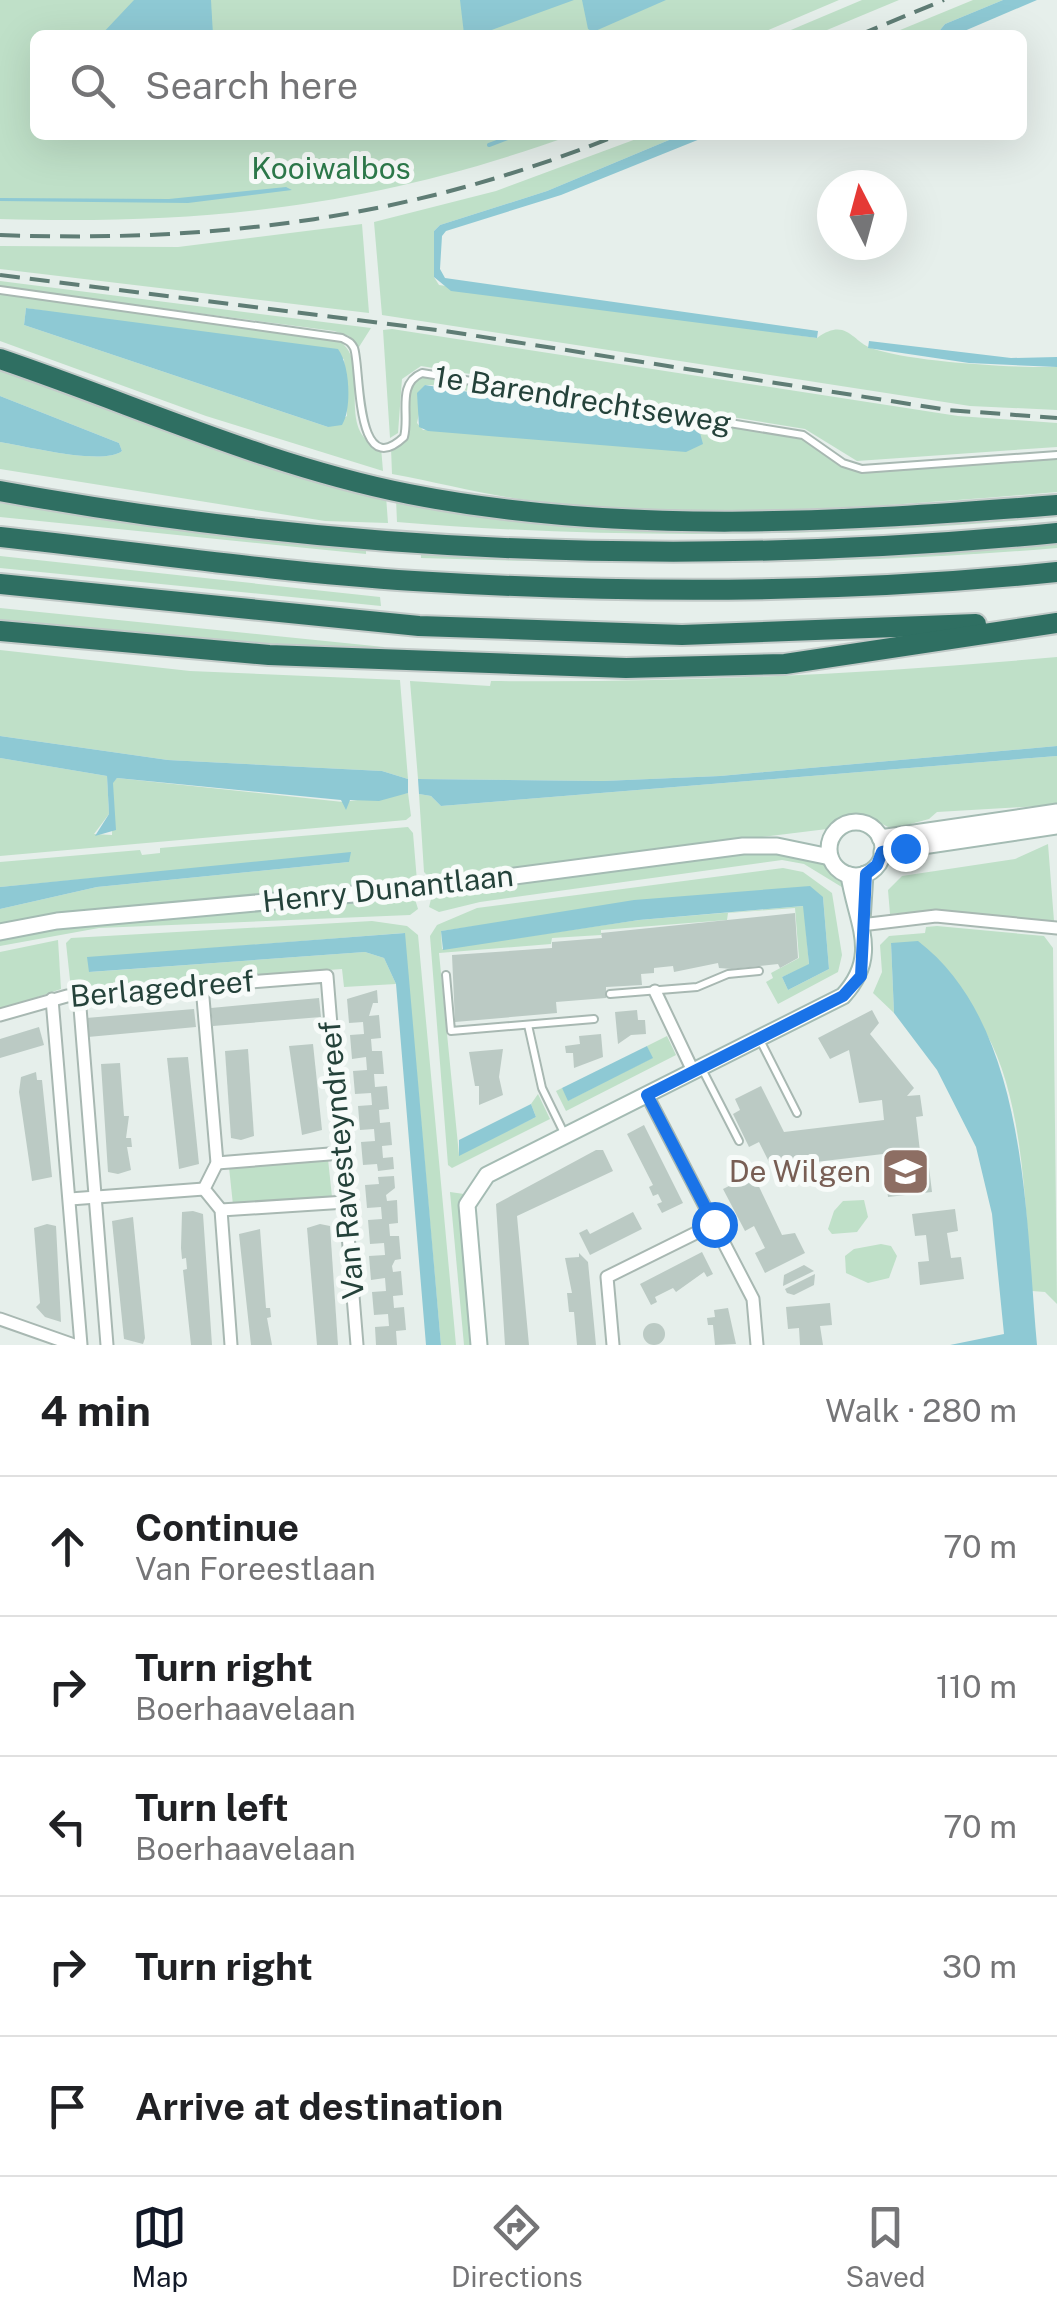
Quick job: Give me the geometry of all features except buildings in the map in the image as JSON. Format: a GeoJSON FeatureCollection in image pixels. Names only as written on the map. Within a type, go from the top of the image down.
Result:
{"type":"FeatureCollection","features":[{"type":"Feature","properties":{"kind":"highway"},"geometry":{"type":"LineString","coordinates":[[0,359],[258,454],[373,486],[502,510],[667,522],[870,517],[1057,505]]}},
{"type":"Feature","properties":{"kind":"highway"},"geometry":{"type":"LineString","coordinates":[[0,491],[300,534],[486,549],[775,552],[1057,533]]}},
{"type":"Feature","properties":{"kind":"highway"},"geometry":{"type":"LineString","coordinates":[[0,537],[417,581],[731,590],[883,585],[1057,572]]}},
{"type":"Feature","properties":{"kind":"highway"},"geometry":{"type":"LineString","coordinates":[[6,586],[419,626],[682,635],[1057,622]]}},
{"type":"Feature","properties":{"kind":"highway"},"geometry":{"type":"LineString","coordinates":[[0,631],[386,662],[626,668],[785,664],[1057,622]]}},
{"type":"Feature","properties":{"kind":"main road"},"geometry":{"type":"LineString","coordinates":[[881,845],[1057,812]]}},
{"type":"Feature","properties":{"kind":"main road"},"geometry":{"type":"LineString","coordinates":[[852,822],[869,826],[881,845],[877,865],[857,874],[830,857],[832,838],[852,822]]}},
{"type":"Feature","properties":{"kind":"main road"},"geometry":{"type":"LineString","coordinates":[[881,845],[1057,826]]}},
{"type":"Feature","properties":{"kind":"main road","name":"Henry Dunantlaan"},"geometry":{"type":"LineString","coordinates":[[0,932],[57,920],[431,887],[690,852],[832,838]]}},
{"type":"Feature","properties":{"kind":"main road","name":"Henry Dunantlaan"},"geometry":{"type":"LineString","coordinates":[[777,846],[830,857]]}},
{"type":"Feature","properties":{"kind":"main road"},"geometry":{"type":"LineString","coordinates":[[479,1345],[467,1205],[471,1193],[487,1175],[843,996],[861,976],[865,954],[857,874]]}},
{"type":"Feature","properties":{"kind":"street"},"geometry":{"type":"LineString","coordinates":[[861,924],[936,916],[1057,929]]}},
{"type":"Feature","properties":{"kind":"street","name":"Berlagedreef"},"geometry":{"type":"LineString","coordinates":[[0,1015],[79,995],[326,976]]}},
{"type":"Feature","properties":{"kind":"street","name":"Van Ravesteyndreef"},"geometry":{"type":"LineString","coordinates":[[326,976],[358,1345]]}},
{"type":"Feature","properties":{"kind":"street"},"geometry":{"type":"LineString","coordinates":[[202,986],[217,1163],[204,1189]]}},
{"type":"Feature","properties":{"kind":"street"},"geometry":{"type":"LineString","coordinates":[[656,991],[697,1068]]}},
{"type":"Feature","properties":{"kind":"street"},"geometry":{"type":"LineString","coordinates":[[79,995],[107,1345]]}},
{"type":"Feature","properties":{"kind":"street"},"geometry":{"type":"LineString","coordinates":[[0,1319],[78,1345],[52,999]]}},
{"type":"Feature","properties":{"kind":"street"},"geometry":{"type":"LineString","coordinates":[[647,1095],[753,1299],[756,1345]]}},
{"type":"Feature","properties":{"kind":"street"},"geometry":{"type":"LineString","coordinates":[[217,1163],[342,1153]]}},
{"type":"Feature","properties":{"kind":"street"},"geometry":{"type":"LineString","coordinates":[[70,1199],[204,1189]]}},
{"type":"Feature","properties":{"kind":"street"},"geometry":{"type":"LineString","coordinates":[[204,1189],[221,1210],[231,1345]]}},
{"type":"Feature","properties":{"kind":"street"},"geometry":{"type":"LineString","coordinates":[[221,1210],[346,1202]]}},
{"type":"Feature","properties":{"kind":"street"},"geometry":{"type":"LineString","coordinates":[[613,1345],[607,1277],[714,1224]]}},
{"type":"Feature","properties":{"kind":"lane","name":"1e Barendrechtseweg"},"geometry":{"type":"LineString","coordinates":[[0,290],[342,338],[356,355],[363,425],[372,441],[382,445],[396,444],[404,437],[406,389],[412,378],[422,373],[803,434],[842,463],[862,469],[1057,455]]}},
{"type":"Feature","properties":{"kind":"lane"},"geometry":{"type":"LineString","coordinates":[[610,994],[697,988],[728,974],[759,971]]}},
{"type":"Feature","properties":{"kind":"lane"},"geometry":{"type":"LineString","coordinates":[[446,975],[450,1031],[594,1019]]}},
{"type":"Feature","properties":{"kind":"lane"},"geometry":{"type":"LineString","coordinates":[[528,1025],[542,1088],[566,1136]]}},
{"type":"Feature","properties":{"kind":"lane"},"geometry":{"type":"LineString","coordinates":[[759,1038],[796,1112]]}},
{"type":"Feature","properties":{"kind":"lane"},"geometry":{"type":"LineString","coordinates":[[697,1068],[739,1141]]}},
{"type":"Feature","properties":{"kind":"green space","name":"Kooiwalbos"},"geometry":{"type":"Polygon","coordinates":[[[0,0],[839,0],[769,30],[30,30],[30,140],[557,140],[429,179],[290,206],[149,218],[0,219],[0,0]]]}},
{"type":"Feature","properties":{"kind":"green space"},"geometry":{"type":"Polygon","coordinates":[[[862,0],[899,0],[827,30],[791,30],[862,0]]]}},
{"type":"Feature","properties":{"kind":"green space"},"geometry":{"type":"Polygon","coordinates":[[[973,0],[1003,0],[945,24],[940,30],[900,30],[973,0]]]}},
{"type":"Feature","properties":{"kind":"green space"},"geometry":{"type":"Polygon","coordinates":[[[634,140],[669,140],[547,191],[440,225],[434,231],[434,277],[439,285],[817,338],[842,330],[871,348],[936,360],[1057,367],[1057,410],[970,406],[382,315],[374,222],[496,191],[634,140]]]}},
{"type":"Feature","properties":{"kind":"green space"},"geometry":{"type":"Polygon","coordinates":[[[362,224],[369,313],[0,269],[0,246],[178,247],[362,224]]]}},
{"type":"Feature","properties":{"kind":"green space"},"geometry":{"type":"Polygon","coordinates":[[[0,281],[371,328],[359,347],[349,336],[334,331],[0,287],[0,281]]]}},
{"type":"Feature","properties":{"kind":"green space"},"geometry":{"type":"Polygon","coordinates":[[[0,294],[339,341],[349,351],[353,365],[359,428],[367,440],[381,447],[383,471],[206,416],[0,341],[0,294]],[[26,308],[24,325],[328,427],[347,416],[344,359],[26,308]]]}},
{"type":"Feature","properties":{"kind":"green space"},"geometry":{"type":"Polygon","coordinates":[[[383,330],[958,416],[1057,423],[1057,447],[857,461],[805,429],[421,366],[402,379],[398,433],[390,438],[383,330]]]}},
{"type":"Feature","properties":{"kind":"green space"},"geometry":{"type":"Polygon","coordinates":[[[0,370],[386,496],[388,523],[325,521],[0,469],[0,442],[82,456],[122,451],[119,443],[0,396],[0,370]]]}},
{"type":"Feature","properties":{"kind":"green space"},"geometry":{"type":"Polygon","coordinates":[[[421,376],[796,436],[842,465],[859,471],[1057,457],[1057,492],[858,507],[725,511],[592,506],[509,497],[392,474],[391,448],[406,440],[410,428],[408,392],[421,376]],[[425,385],[417,423],[423,430],[689,427],[425,385]]]}},
{"type":"Feature","properties":{"kind":"green space"},"geometry":{"type":"Polygon","coordinates":[[[396,499],[521,518],[1057,508],[1057,517],[810,532],[562,532],[397,522],[396,499]]]}},
{"type":"Feature","properties":{"kind":"green space"},"geometry":{"type":"Polygon","coordinates":[[[0,503],[366,549],[366,554],[0,517],[0,503]]]}},
{"type":"Feature","properties":{"kind":"green space"},"geometry":{"type":"Polygon","coordinates":[[[1057,540],[1057,548],[818,561],[660,563],[421,558],[421,551],[1057,540]]]}},
{"type":"Feature","properties":{"kind":"green space"},"geometry":{"type":"Polygon","coordinates":[[[0,556],[380,597],[381,606],[0,568],[0,556]]]}},
{"type":"Feature","properties":{"kind":"green space"},"geometry":{"type":"Polygon","coordinates":[[[0,608],[384,647],[385,654],[0,622],[0,608]]]}},
{"type":"Feature","properties":{"kind":"green space"},"geometry":{"type":"Polygon","coordinates":[[[0,650],[190,671],[400,680],[408,779],[382,771],[168,760],[0,736],[0,650]]]}},
{"type":"Feature","properties":{"kind":"green space"},"geometry":{"type":"Polygon","coordinates":[[[1057,657],[1057,746],[720,776],[603,781],[418,779],[410,681],[490,686],[491,681],[704,679],[1057,657]]]}},
{"type":"Feature","properties":{"kind":"green space"},"geometry":{"type":"Polygon","coordinates":[[[1057,756],[1057,805],[937,812],[929,819],[892,829],[867,818],[851,817],[827,829],[430,878],[424,872],[419,794],[431,796],[441,806],[1057,756]]]}},
{"type":"Feature","properties":{"kind":"green space"},"geometry":{"type":"Polygon","coordinates":[[[0,758],[107,776],[109,814],[94,834],[112,835],[113,782],[117,778],[343,802],[408,793],[411,816],[406,820],[0,856],[0,758]]]}},
{"type":"Feature","properties":{"kind":"green space"},"geometry":{"type":"Polygon","coordinates":[[[408,827],[413,833],[417,881],[57,914],[0,926],[0,909],[97,887],[349,862],[341,855],[0,887],[0,862],[140,850],[142,855],[160,853],[160,848],[408,827]]]}},
{"type":"Feature","properties":{"kind":"green space"},"geometry":{"type":"Polygon","coordinates":[[[1048,844],[1054,921],[937,910],[890,914],[888,890],[902,876],[1015,859],[1048,844]]]}},
{"type":"Feature","properties":{"kind":"green space"},"geometry":{"type":"Polygon","coordinates":[[[749,854],[791,854],[817,860],[837,876],[845,889],[804,864],[782,860],[480,902],[439,912],[429,907],[432,895],[749,854]]]}},
{"type":"Feature","properties":{"kind":"green space"},"geometry":{"type":"Polygon","coordinates":[[[783,868],[803,872],[832,893],[842,955],[838,972],[778,1004],[766,982],[773,978],[771,973],[799,958],[795,908],[728,913],[727,920],[601,930],[601,935],[552,938],[551,944],[439,953],[459,1155],[536,1117],[531,1104],[538,1094],[550,1119],[452,1168],[448,1165],[430,936],[437,925],[477,908],[783,868]],[[823,897],[518,920],[441,931],[442,949],[639,920],[804,906],[809,965],[782,977],[788,990],[829,969],[823,897]]]}},
{"type":"Feature","properties":{"kind":"green space"},"geometry":{"type":"Polygon","coordinates":[[[414,896],[418,909],[410,915],[99,928],[0,946],[0,939],[89,923],[414,896]]]}},
{"type":"Feature","properties":{"kind":"green space"},"geometry":{"type":"Polygon","coordinates":[[[372,921],[407,926],[418,935],[456,1345],[441,1345],[404,933],[88,958],[90,972],[365,952],[384,958],[396,984],[344,987],[342,969],[71,989],[66,943],[71,938],[372,921]]]}},
{"type":"Feature","properties":{"kind":"green space"},"geometry":{"type":"Polygon","coordinates":[[[926,927],[1044,936],[1053,948],[1057,1304],[1045,1292],[1032,1291],[1016,1125],[999,1061],[986,1033],[956,1000],[891,943],[894,1013],[873,993],[882,972],[880,945],[889,936],[925,933],[926,927]]]}},
{"type":"Feature","properties":{"kind":"green space"},"geometry":{"type":"Polygon","coordinates":[[[58,940],[61,989],[0,1010],[0,952],[58,940]]]}},
{"type":"Feature","properties":{"kind":"green space"},"geometry":{"type":"Polygon","coordinates":[[[667,1036],[676,1055],[566,1111],[556,1091],[562,1088],[569,1100],[652,1058],[647,1046],[667,1036]]]}},
{"type":"Feature","properties":{"kind":"green space"},"geometry":{"type":"Polygon","coordinates":[[[328,1159],[332,1197],[233,1205],[229,1167],[328,1159]]]}},
{"type":"Feature","properties":{"kind":"green space"},"geometry":{"type":"Polygon","coordinates":[[[450,1192],[464,1194],[473,1345],[464,1345],[450,1192]]]}},
{"type":"Feature","properties":{"kind":"green space"},"geometry":{"type":"Polygon","coordinates":[[[864,1200],[868,1217],[857,1232],[832,1234],[828,1229],[834,1211],[843,1201],[864,1200]]]}},
{"type":"Feature","properties":{"kind":"green space"},"geometry":{"type":"Polygon","coordinates":[[[891,1246],[897,1256],[889,1278],[868,1283],[846,1273],[845,1256],[854,1249],[891,1246]]]}},
{"type":"Feature","properties":{"kind":"water"},"geometry":{"type":"Polygon","coordinates":[[[134,0],[211,0],[213,30],[106,30],[134,0]]]}},
{"type":"Feature","properties":{"kind":"water"},"geometry":{"type":"Polygon","coordinates":[[[460,0],[574,0],[492,30],[464,30],[460,0]]]}},
{"type":"Feature","properties":{"kind":"water"},"geometry":{"type":"Polygon","coordinates":[[[582,0],[666,0],[598,30],[588,29],[582,0]]]}},
{"type":"Feature","properties":{"kind":"water"},"geometry":{"type":"Polygon","coordinates":[[[1003,0],[1037,0],[967,30],[940,30],[945,24],[1003,0]]]}},
{"type":"Feature","properties":{"kind":"water"},"geometry":{"type":"Polygon","coordinates":[[[669,140],[698,140],[561,195],[446,231],[442,236],[440,269],[445,278],[818,331],[817,338],[451,291],[434,277],[434,231],[440,225],[547,191],[669,140]]]}},
{"type":"Feature","properties":{"kind":"water"},"geometry":{"type":"Polygon","coordinates":[[[286,187],[292,190],[188,203],[0,201],[169,199],[286,187]]]}},
{"type":"Feature","properties":{"kind":"water"},"geometry":{"type":"Polygon","coordinates":[[[26,308],[338,349],[347,376],[345,418],[342,425],[328,427],[24,325],[26,308]]]}},
{"type":"Feature","properties":{"kind":"water"},"geometry":{"type":"Polygon","coordinates":[[[869,341],[1011,358],[1057,357],[1057,367],[969,363],[868,348],[869,341]]]}},
{"type":"Feature","properties":{"kind":"water"},"geometry":{"type":"Polygon","coordinates":[[[425,385],[689,427],[700,433],[703,444],[686,452],[428,431],[419,427],[417,393],[425,385]]]}},
{"type":"Feature","properties":{"kind":"water"},"geometry":{"type":"Polygon","coordinates":[[[0,396],[119,443],[122,451],[82,456],[0,442],[0,396]]]}},
{"type":"Feature","properties":{"kind":"water"},"geometry":{"type":"Polygon","coordinates":[[[0,736],[168,760],[382,771],[408,779],[408,793],[379,801],[350,800],[346,810],[341,800],[117,778],[113,783],[116,830],[95,836],[109,814],[107,776],[0,758],[0,736]]]}},
{"type":"Feature","properties":{"kind":"water"},"geometry":{"type":"Polygon","coordinates":[[[1057,746],[1057,756],[441,806],[431,796],[419,794],[418,779],[603,781],[720,776],[1057,746]]]}},
{"type":"Feature","properties":{"kind":"water"},"geometry":{"type":"Polygon","coordinates":[[[351,852],[349,862],[97,887],[0,909],[0,887],[351,852]]]}},
{"type":"Feature","properties":{"kind":"water"},"geometry":{"type":"Polygon","coordinates":[[[810,886],[823,897],[829,969],[788,990],[782,977],[809,964],[803,906],[639,920],[443,950],[441,931],[634,900],[810,886]]]}},
{"type":"Feature","properties":{"kind":"water"},"geometry":{"type":"Polygon","coordinates":[[[405,933],[441,1345],[426,1345],[396,984],[384,958],[365,952],[89,972],[87,957],[405,933]]]}},
{"type":"Feature","properties":{"kind":"water"},"geometry":{"type":"Polygon","coordinates":[[[918,941],[954,978],[982,1022],[1001,1073],[1015,1127],[1023,1184],[1037,1345],[950,1345],[1004,1334],[992,1214],[976,1147],[937,1070],[894,1013],[891,943],[918,941]]]}},
{"type":"Feature","properties":{"kind":"water"},"geometry":{"type":"Polygon","coordinates":[[[647,1046],[653,1058],[568,1101],[562,1088],[647,1046]]]}},
{"type":"Feature","properties":{"kind":"water"},"geometry":{"type":"Polygon","coordinates":[[[531,1104],[536,1117],[459,1156],[459,1140],[531,1104]]]}},
{"type":"Feature","properties":{"kind":"waterway"},"geometry":{"type":"LineString","coordinates":[[489,145],[502,140]]}},
{"type":"Feature","properties":{"kind":"railway"},"geometry":{"type":"LineString","coordinates":[[871,30],[944,0]]}},
{"type":"Feature","properties":{"kind":"railway"},"geometry":{"type":"LineString","coordinates":[[0,235],[160,234],[314,219],[466,187],[604,140]]}},
{"type":"Feature","properties":{"kind":"railway"},"geometry":{"type":"LineString","coordinates":[[0,275],[445,331],[948,410],[1057,418]]}},
{"type":"Feature","properties":{"kind":"place","name":"De Wilgen"},"geometry":{"type":"Point","coordinates":[906,1172]}},
{"type":"Feature","properties":{"kind":"route"},"geometry":{"type":"LineString","coordinates":[[714,1224],[647,1095],[843,996],[861,976],[866,874],[877,865],[882,852],[905,848]]}}]}
